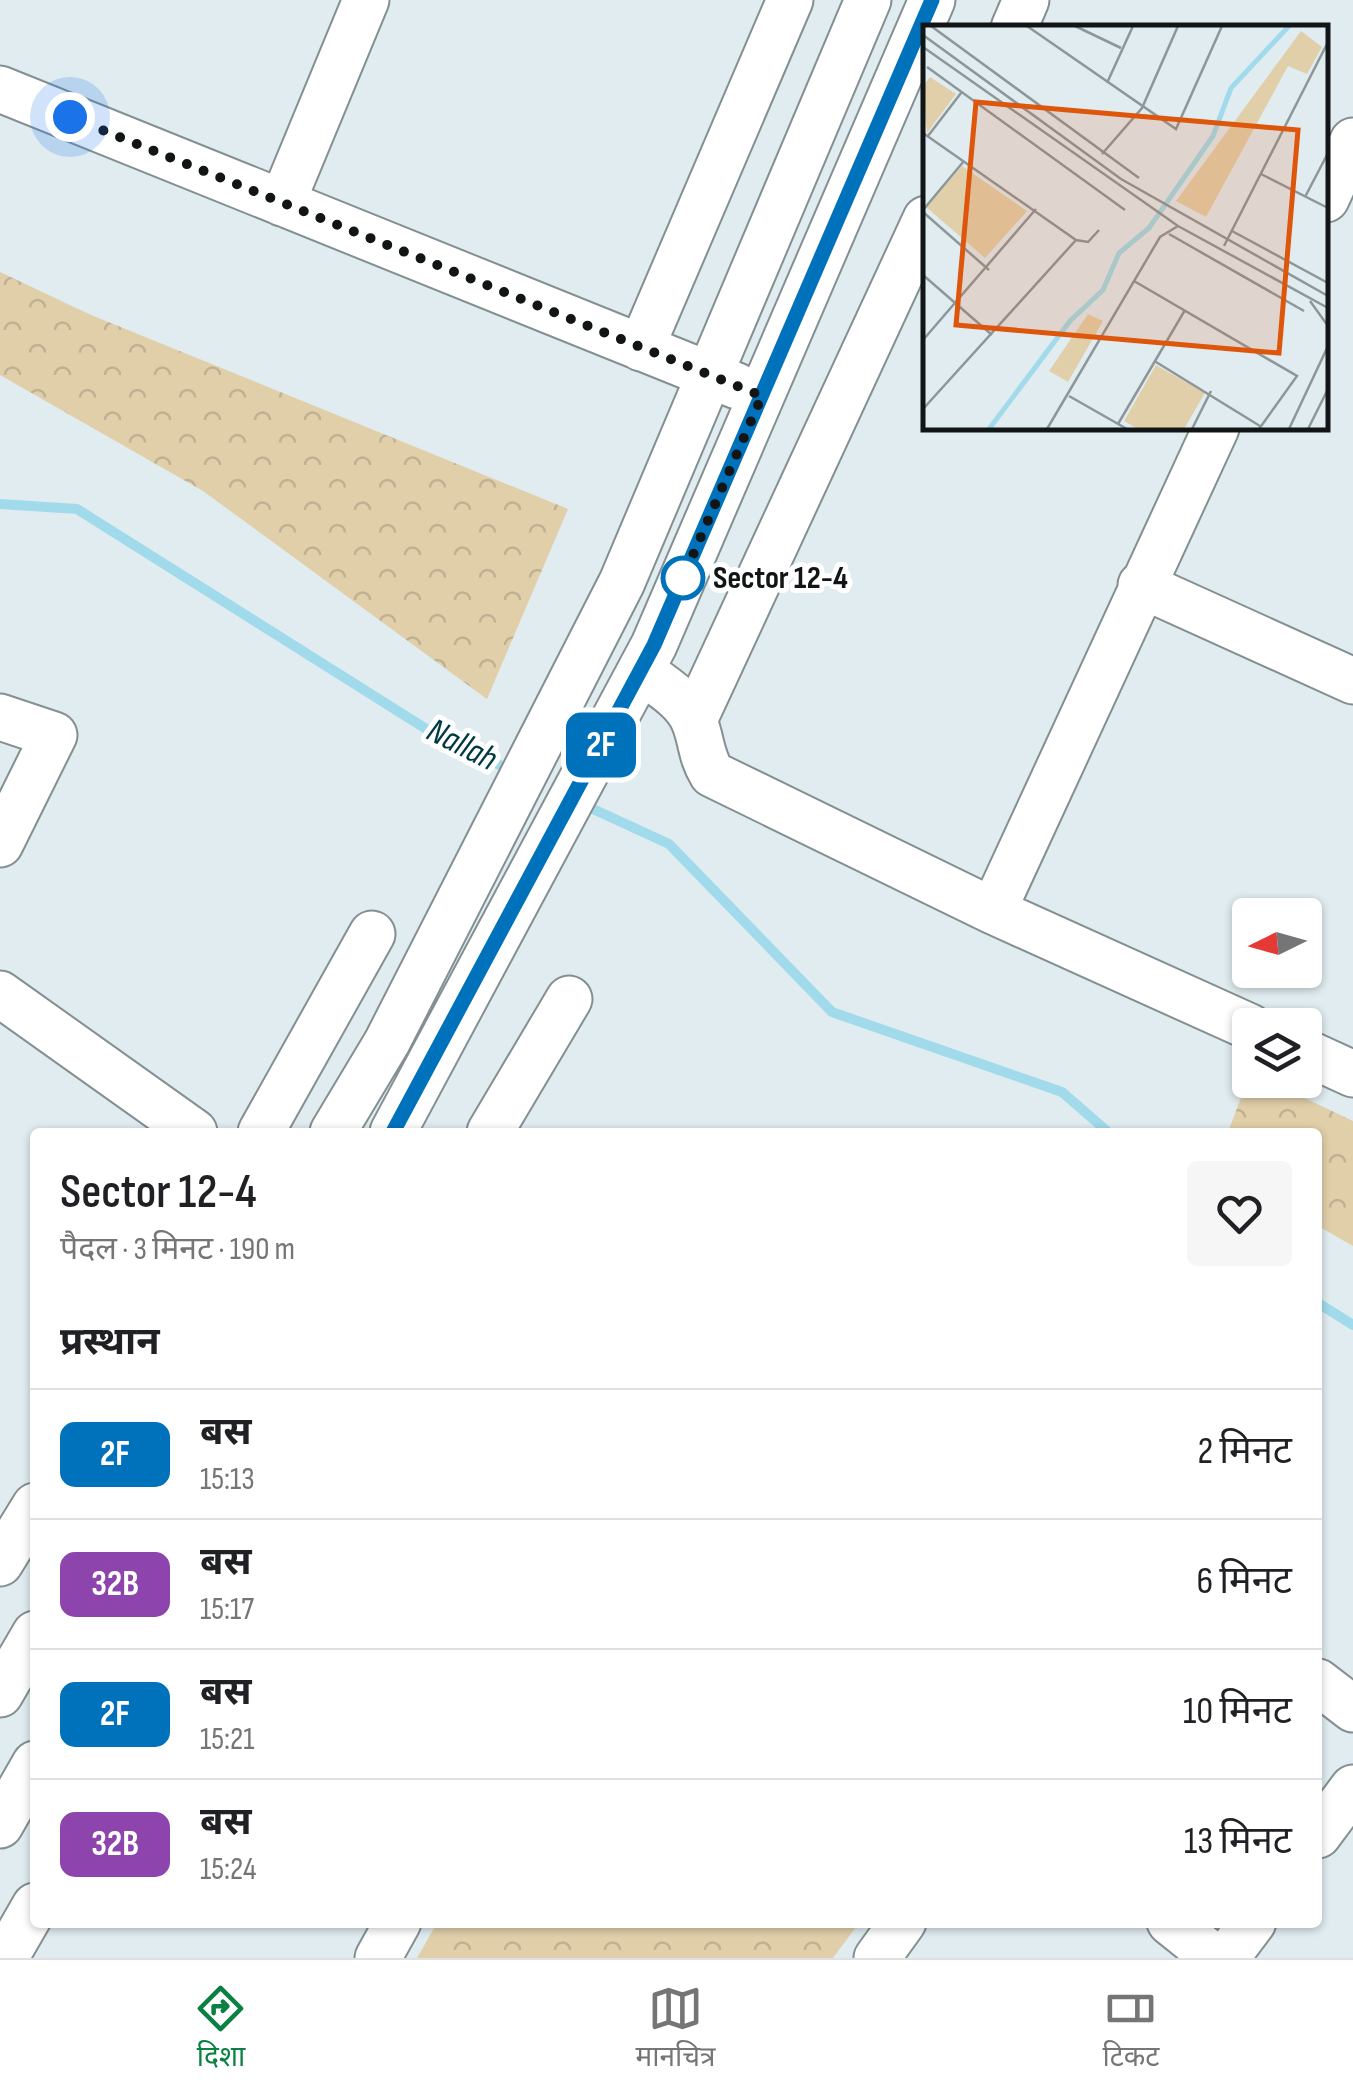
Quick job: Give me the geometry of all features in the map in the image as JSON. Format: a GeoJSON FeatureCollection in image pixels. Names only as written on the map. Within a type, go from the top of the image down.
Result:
{"type":"FeatureCollection","features":[{"type":"Feature","properties":{"kind":"street"},"geometry":{"type":"LineString","coordinates":[[282,202],[366,0]]}},
{"type":"Feature","properties":{"kind":"street"},"geometry":{"type":"LineString","coordinates":[[641,348],[790,0]]}},
{"type":"Feature","properties":{"kind":"street"},"geometry":{"type":"LineString","coordinates":[[335,1128],[387,1042],[622,582],[868,0]]}},
{"type":"Feature","properties":{"kind":"street"},"geometry":{"type":"LineString","coordinates":[[395,1128],[641,671],[932,0]]}},
{"type":"Feature","properties":{"kind":"street"},"geometry":{"type":"LineString","coordinates":[[1015,25],[1026,0]]}},
{"type":"Feature","properties":{"kind":"street"},"geometry":{"type":"LineString","coordinates":[[0,89],[762,396]]}},
{"type":"Feature","properties":{"kind":"street"},"geometry":{"type":"LineString","coordinates":[[1328,195],[1353,142]]}},
{"type":"Feature","properties":{"kind":"street"},"geometry":{"type":"LineString","coordinates":[[694,720],[923,225]]}},
{"type":"Feature","properties":{"kind":"street"},"geometry":{"type":"LineString","coordinates":[[992,911],[1215,430]]}},
{"type":"Feature","properties":{"kind":"street"},"geometry":{"type":"LineString","coordinates":[[1141,585],[1353,681]]}},
{"type":"Feature","properties":{"kind":"street"},"geometry":{"type":"LineString","coordinates":[[641,671],[678,698],[694,720],[698,751],[712,774],[992,911],[1232,1019]]}},
{"type":"Feature","properties":{"kind":"street"},"geometry":{"type":"LineString","coordinates":[[0,717],[54,735],[0,844]]}},
{"type":"Feature","properties":{"kind":"street"},"geometry":{"type":"LineString","coordinates":[[263,1128],[372,934]]}},
{"type":"Feature","properties":{"kind":"street"},"geometry":{"type":"LineString","coordinates":[[0,994],[188,1128]]}},
{"type":"Feature","properties":{"kind":"street"},"geometry":{"type":"LineString","coordinates":[[492,1128],[569,999]]}},
{"type":"Feature","properties":{"kind":"street"},"geometry":{"type":"LineString","coordinates":[[1322,1060],[1353,1074]]}},
{"type":"Feature","properties":{"kind":"street"},"geometry":{"type":"LineString","coordinates":[[0,1563],[30,1514]]}},
{"type":"Feature","properties":{"kind":"street"},"geometry":{"type":"LineString","coordinates":[[0,1694],[30,1643]]}},
{"type":"Feature","properties":{"kind":"street"},"geometry":{"type":"LineString","coordinates":[[1322,1685],[1353,1709]]}},
{"type":"Feature","properties":{"kind":"street"},"geometry":{"type":"LineString","coordinates":[[0,1825],[30,1773]]}},
{"type":"Feature","properties":{"kind":"street"},"geometry":{"type":"LineString","coordinates":[[1322,1831],[1353,1788]]}},
{"type":"Feature","properties":{"kind":"street"},"geometry":{"type":"LineString","coordinates":[[5,1958],[30,1915]]}},
{"type":"Feature","properties":{"kind":"street"},"geometry":{"type":"LineString","coordinates":[[378,1958],[395,1928]]}},
{"type":"Feature","properties":{"kind":"street"},"geometry":{"type":"LineString","coordinates":[[877,1958],[899,1928]]}},
{"type":"Feature","properties":{"kind":"street"},"geometry":{"type":"LineString","coordinates":[[1178,1928],[1215,1958]]}},
{"type":"Feature","properties":{"kind":"street"},"geometry":{"type":"LineString","coordinates":[[1226,1958],[1248,1928]]}},
{"type":"Feature","properties":{"kind":"green space"},"geometry":{"type":"Polygon","coordinates":[[[0,272],[91,315],[568,509],[487,699],[203,491],[0,375],[0,272]]]}},
{"type":"Feature","properties":{"kind":"green space"},"geometry":{"type":"Polygon","coordinates":[[[1241,1098],[1305,1098],[1353,1121],[1353,1246],[1322,1228],[1322,1128],[1230,1128],[1241,1098]]]}},
{"type":"Feature","properties":{"kind":"green space"},"geometry":{"type":"Polygon","coordinates":[[[434,1928],[855,1928],[833,1958],[417,1958],[434,1928]]]}},
{"type":"Feature","properties":{"kind":"waterway","name":"Nallah"},"geometry":{"type":"LineString","coordinates":[[0,504],[77,509],[439,737],[515,772]]}},
{"type":"Feature","properties":{"kind":"waterway","name":"Nallah"},"geometry":{"type":"LineString","coordinates":[[580,803],[669,844],[832,1012],[1062,1092],[1103,1128]]}},
{"type":"Feature","properties":{"kind":"waterway","name":"Nallah"},"geometry":{"type":"LineString","coordinates":[[1322,1306],[1353,1325]]}},
{"type":"Feature","properties":{"kind":"bus line","name":"2F"},"geometry":{"type":"LineString","coordinates":[[395,1128],[654,645],[932,0]]}},
{"type":"Feature","properties":{"kind":"place","name":"Sector 12-4"},"geometry":{"type":"Point","coordinates":[683,578]}},
{"type":"Feature","properties":{"kind":"route"},"geometry":{"type":"LineString","coordinates":[[70,117],[762,396],[683,578]]}}]}
